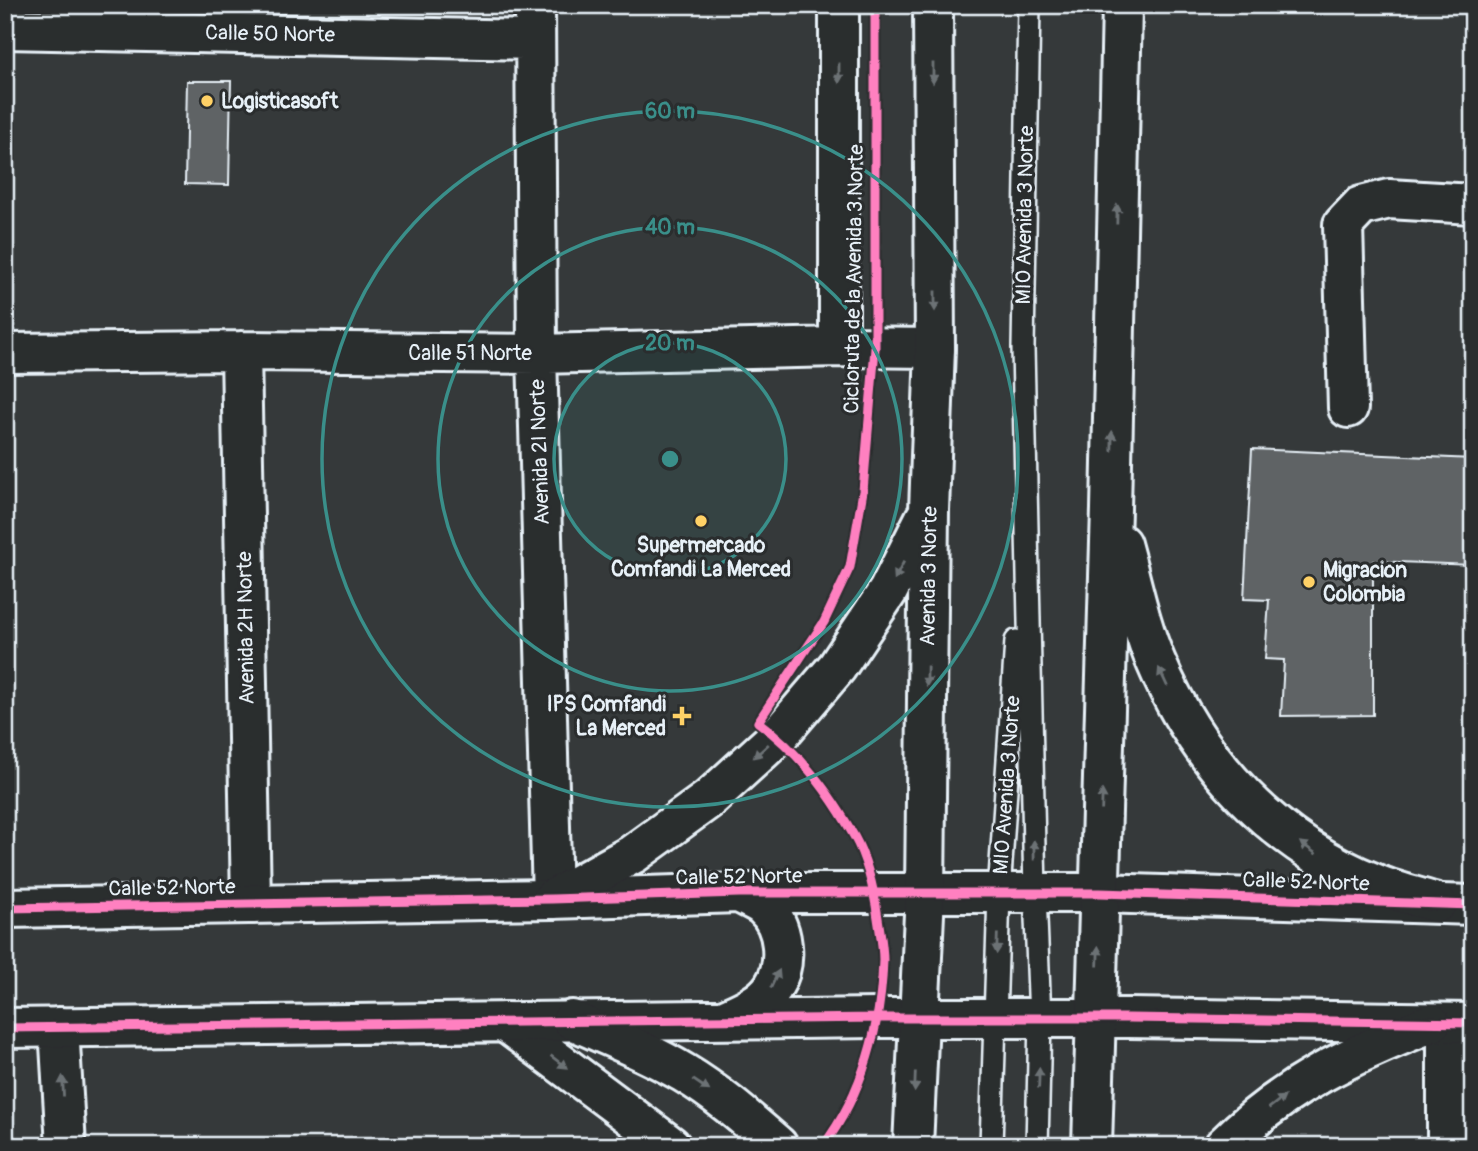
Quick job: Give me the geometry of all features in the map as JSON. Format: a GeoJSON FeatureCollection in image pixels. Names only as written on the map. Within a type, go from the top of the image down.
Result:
{"type":"FeatureCollection","features":[{"type":"Feature","properties":{"kind":"main road"},"geometry":{"type":"LineString","coordinates":[[839,5],[839,347]]}},
{"type":"Feature","properties":{"kind":"main road","name":"Avenida 3 Norte"},"geometry":{"type":"LineString","coordinates":[[913,1146],[925,893],[929,510],[936,348],[933,5]]}},
{"type":"Feature","properties":{"kind":"main road"},"geometry":{"type":"LineString","coordinates":[[1092,1146],[1111,509],[1122,5]]}},
{"type":"Feature","properties":{"kind":"main road","name":"Calle 50 Norte"},"geometry":{"type":"LineString","coordinates":[[5,29],[535,23]]}},
{"type":"Feature","properties":{"kind":"main road","name":"Avenida 2I Norte"},"geometry":{"type":"LineString","coordinates":[[535,23],[537,354],[552,899]]}},
{"type":"Feature","properties":{"kind":"main road"},"geometry":{"type":"LineString","coordinates":[[1348,408],[1343,225],[1361,206],[1389,199],[1473,204]]}},
{"type":"Feature","properties":{"kind":"main road","name":"Calle 51 Norte"},"geometry":{"type":"LineString","coordinates":[[5,353],[241,351],[537,354],[839,347],[936,348]]}},
{"type":"Feature","properties":{"kind":"main road","name":"Avenida 2H Norte"},"geometry":{"type":"LineString","coordinates":[[241,351],[251,904]]}},
{"type":"Feature","properties":{"kind":"main road"},"geometry":{"type":"LineString","coordinates":[[1111,509],[1155,660],[1182,718],[1219,770],[1265,817],[1317,855],[1375,884],[1455,904]]}},
{"type":"Feature","properties":{"kind":"main road"},"geometry":{"type":"LineString","coordinates":[[552,899],[634,854],[709,799],[778,736],[837,667],[888,592],[929,510]]}},
{"type":"Feature","properties":{"kind":"main road"},"geometry":{"type":"LineString","coordinates":[[723,1020],[751,1007],[772,988],[783,961],[779,932],[764,907],[739,893]]}},
{"type":"Feature","properties":{"kind":"main road","name":"Calle 52 Norte"},"geometry":{"type":"LineString","coordinates":[[5,908],[552,899],[739,893],[1100,893],[1455,904]]}},
{"type":"Feature","properties":{"kind":"main road"},"geometry":{"type":"LineString","coordinates":[[5,1028],[572,1020],[1096,1018],[1450,1023]]}},
{"type":"Feature","properties":{"kind":"main road"},"geometry":{"type":"LineString","coordinates":[[572,1020],[684,1073],[724,1100],[778,1146]]}},
{"type":"Feature","properties":{"kind":"main road"},"geometry":{"type":"LineString","coordinates":[[505,1021],[671,1146]]}},
{"type":"Feature","properties":{"kind":"main road"},"geometry":{"type":"LineString","coordinates":[[1224,1146],[1241,1129],[1299,1085],[1363,1050],[1450,1023]]}},
{"type":"Feature","properties":{"kind":"main road"},"geometry":{"type":"LineString","coordinates":[[1447,1146],[1450,1023]]}},
{"type":"Feature","properties":{"kind":"main road"},"geometry":{"type":"LineString","coordinates":[[59,1027],[66,1146]]}},
{"type":"Feature","properties":{"kind":"lane","name":"MIO Avenida 3 Norte"},"geometry":{"type":"LineString","coordinates":[[991,1146],[994,1019],[1017,893],[1025,509],[1023,348],[1029,5]]}},
{"type":"Feature","properties":{"kind":"lane","name":"MIO Avenida 3 Norte"},"geometry":{"type":"LineString","coordinates":[[1025,509],[1017,893],[1040,1019],[1037,1146]]}},
{"type":"Feature","properties":{"kind":"building"},"geometry":{"type":"Polygon","coordinates":[[[187,81],[231,81],[229,185],[185,184],[187,81]]]}},
{"type":"Feature","properties":{"kind":"building","name":"Migracion Colombia"},"geometry":{"type":"Polygon","coordinates":[[[1252,449],[1473,459],[1473,565],[1373,561],[1373,715],[1281,716],[1284,660],[1265,659],[1269,600],[1244,599],[1252,449]]]}},
{"type":"Feature","properties":{"kind":"cycle path","name":"Cicloruta de la Avenida 3 Norte"},"geometry":{"type":"LineString","coordinates":[[823,1146],[849,1104],[874,1034],[883,960],[875,897],[863,855],[834,804],[800,759],[758,722],[824,622],[850,567],[863,491],[875,348],[875,5]]}},
{"type":"Feature","properties":{"kind":"cycle path"},"geometry":{"type":"LineString","coordinates":[[5,908],[552,899],[739,893],[1100,893],[1473,905]]}},
{"type":"Feature","properties":{"kind":"cycle path"},"geometry":{"type":"LineString","coordinates":[[5,1028],[878,1018],[1129,1018],[1473,1023]]}},
{"type":"Feature","properties":{"kind":"place","name":"Logisticasoft"},"geometry":{"type":"Point","coordinates":[207,101]}},
{"type":"Feature","properties":{"kind":"place","name":"Supermercado Comfandi La Merced"},"geometry":{"type":"Point","coordinates":[701,521]}},
{"type":"Feature","properties":{"kind":"place","name":"Migracion Colombia"},"geometry":{"type":"Point","coordinates":[1309,582]}},
{"type":"Feature","properties":{"kind":"place","name":"IPS Comfandi La Merced"},"geometry":{"type":"Point","coordinates":[682,716]}}]}
